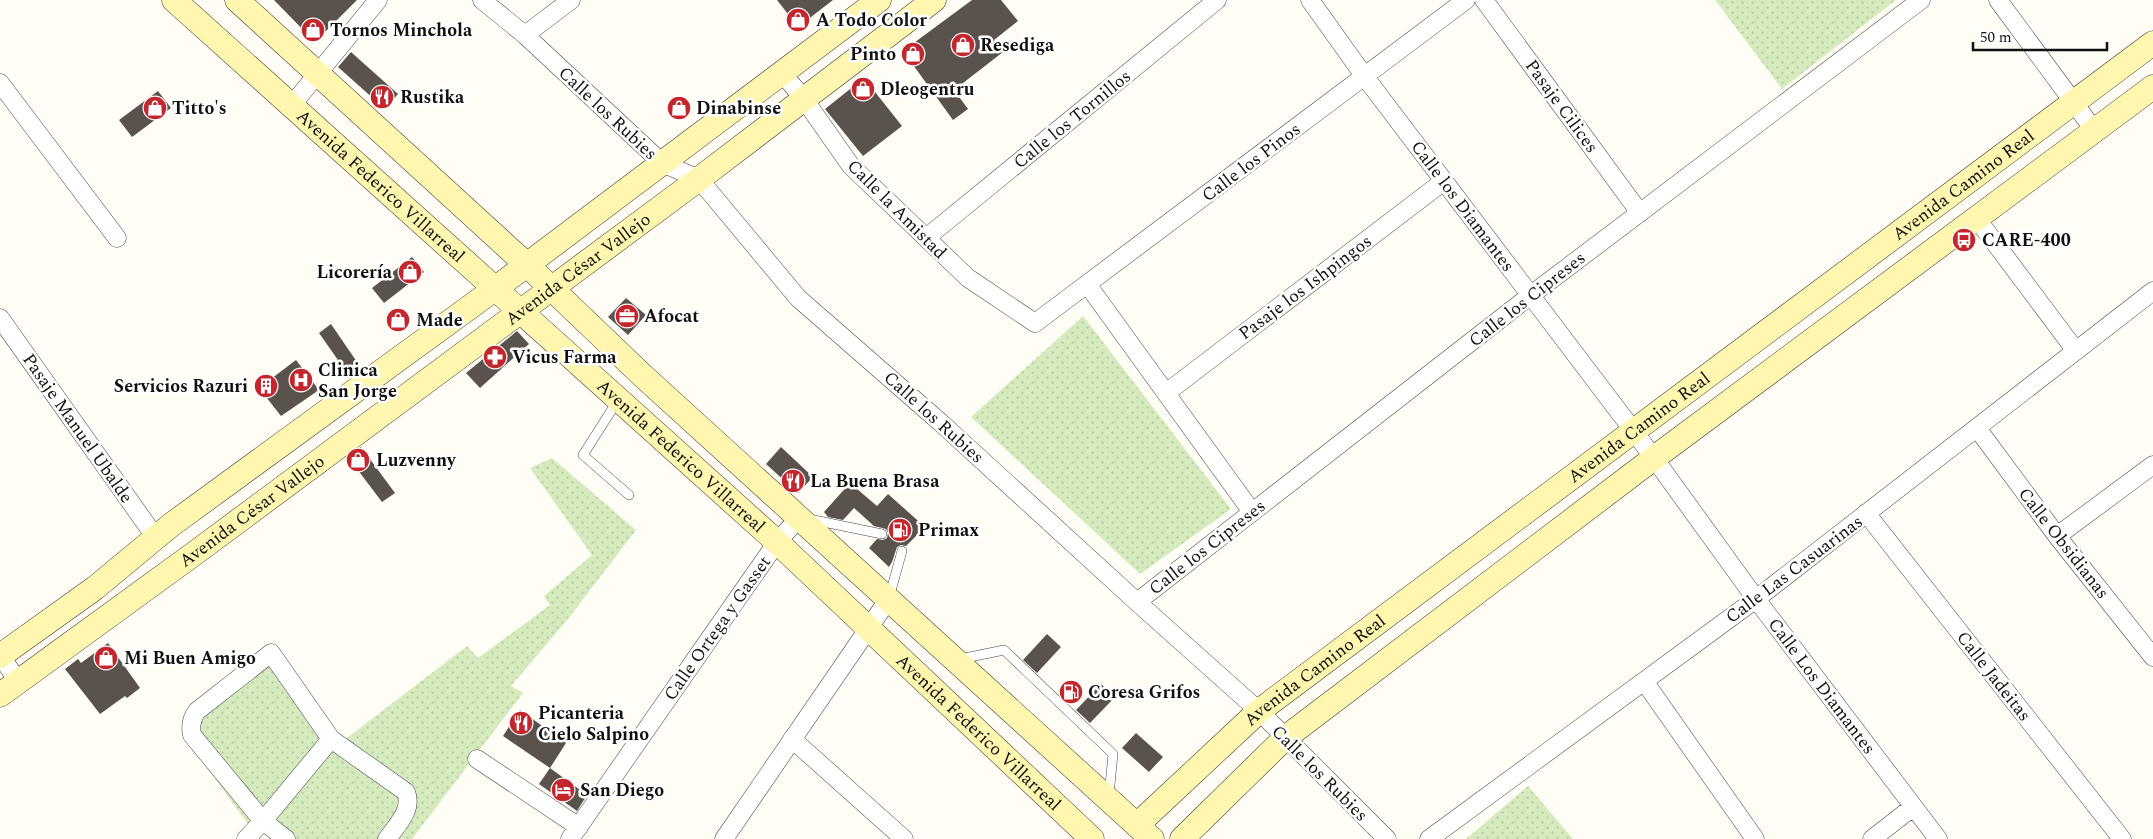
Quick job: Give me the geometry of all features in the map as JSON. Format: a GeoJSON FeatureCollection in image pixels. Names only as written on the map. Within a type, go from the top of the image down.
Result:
{"type":"FeatureCollection","features":[{"type":"Feature","properties":{"kind":"main road","name":"Avenida Federico Villarreal"},"geometry":{"type":"LineString","coordinates":[[174,0],[777,542],[1092,839]]}},
{"type":"Feature","properties":{"kind":"main road","name":"Avenida Federico Villarreal"},"geometry":{"type":"LineString","coordinates":[[237,0],[527,265],[643,376],[1145,832]]}},
{"type":"Feature","properties":{"kind":"main road","name":"Avenida César Vallejo"},"geometry":{"type":"LineString","coordinates":[[9,688],[552,289],[934,0]]}},
{"type":"Feature","properties":{"kind":"main road","name":"Avenida César Vallejo"},"geometry":{"type":"LineString","coordinates":[[0,656],[95,588],[156,538],[527,265],[876,1]]}},
{"type":"Feature","properties":{"kind":"main road"},"geometry":{"type":"LineString","coordinates":[[876,1],[896,30]]}},
{"type":"Feature","properties":{"kind":"main road","name":"Avenida Camino Real"},"geometry":{"type":"LineString","coordinates":[[1145,832],[1258,711],[2153,43]]}},
{"type":"Feature","properties":{"kind":"main road","name":"Avenida Camino Real"},"geometry":{"type":"LineString","coordinates":[[1182,839],[1285,738],[1654,458],[2153,88]]}},
{"type":"Feature","properties":{"kind":"main road"},"geometry":{"type":"LineString","coordinates":[[618,400],[643,376]]}},
{"type":"Feature","properties":{"kind":"main road"},"geometry":{"type":"LineString","coordinates":[[226,486],[254,509]]}},
{"type":"Feature","properties":{"kind":"main road"},"geometry":{"type":"LineString","coordinates":[[95,588],[114,612]]}},
{"type":"Feature","properties":{"kind":"street"},"geometry":{"type":"LineString","coordinates":[[292,106],[378,0]]}},
{"type":"Feature","properties":{"kind":"street","name":"Calle los Rubies"},"geometry":{"type":"LineString","coordinates":[[482,0],[525,36],[662,163],[699,179],[798,298],[940,422],[1258,711],[1387,839]]}},
{"type":"Feature","properties":{"kind":"street"},"geometry":{"type":"LineString","coordinates":[[525,36],[571,0]]}},
{"type":"Feature","properties":{"kind":"street","name":"Calle los Tornillos"},"geometry":{"type":"LineString","coordinates":[[926,238],[1217,0]]}},
{"type":"Feature","properties":{"kind":"street","name":"Calle los Diamantes"},"geometry":{"type":"LineString","coordinates":[[1310,0],[1365,77],[1654,458]]}},
{"type":"Feature","properties":{"kind":"street","name":"Calle los Pinos"},"geometry":{"type":"LineString","coordinates":[[1035,323],[1466,0]]}},
{"type":"Feature","properties":{"kind":"street","name":"Pasaje Cilices"},"geometry":{"type":"LineString","coordinates":[[1484,0],[1640,212]]}},
{"type":"Feature","properties":{"kind":"street","name":"Calle los Cipreses"},"geometry":{"type":"LineString","coordinates":[[1137,602],[1531,295],[1921,0]]}},
{"type":"Feature","properties":{"kind":"street"},"geometry":{"type":"LineString","coordinates":[[1998,0],[2094,130]]}},
{"type":"Feature","properties":{"kind":"street","name":"Calle la Amistad"},"geometry":{"type":"LineString","coordinates":[[781,72],[804,99],[851,166],[968,278],[1035,323]]}},
{"type":"Feature","properties":{"kind":"street"},"geometry":{"type":"LineString","coordinates":[[0,83],[117,238]]}},
{"type":"Feature","properties":{"kind":"street","name":"Pasaje los Ishpingos"},"geometry":{"type":"LineString","coordinates":[[1166,393],[1444,181]]}},
{"type":"Feature","properties":{"kind":"street"},"geometry":{"type":"LineString","coordinates":[[1977,219],[2076,351]]}},
{"type":"Feature","properties":{"kind":"street"},"geometry":{"type":"LineString","coordinates":[[1087,284],[1252,512]]}},
{"type":"Feature","properties":{"kind":"street","name":"Calle Las Casuarinas"},"geometry":{"type":"LineString","coordinates":[[1429,839],[1756,599],[2153,291]]}},
{"type":"Feature","properties":{"kind":"street","name":"Pasaje Manuel Ubalde"},"geometry":{"type":"LineString","coordinates":[[0,318],[5,336],[156,538]]}},
{"type":"Feature","properties":{"kind":"street","name":"Calle Obsidianas"},"geometry":{"type":"LineString","coordinates":[[1977,428],[2057,536],[2153,657]]}},
{"type":"Feature","properties":{"kind":"street","name":"Calle Los Diamantes"},"geometry":{"type":"LineString","coordinates":[[1654,458],[1756,599],[1938,839]]}},
{"type":"Feature","properties":{"kind":"street"},"geometry":{"type":"LineString","coordinates":[[2057,536],[2153,465]]}},
{"type":"Feature","properties":{"kind":"street","name":"Calle Jadeitas"},"geometry":{"type":"LineString","coordinates":[[1866,514],[2122,839]]}},
{"type":"Feature","properties":{"kind":"street","name":"Calle Ortega y Gasset"},"geometry":{"type":"LineString","coordinates":[[574,833],[777,542],[800,518]]}},
{"type":"Feature","properties":{"kind":"street"},"geometry":{"type":"LineString","coordinates":[[724,839],[888,600]]}},
{"type":"Feature","properties":{"kind":"street"},"geometry":{"type":"LineString","coordinates":[[286,839],[263,821],[192,736],[191,722],[197,711],[271,653],[331,739],[401,787],[408,798],[406,812],[387,839]]}},
{"type":"Feature","properties":{"kind":"street"},"geometry":{"type":"LineString","coordinates":[[0,656],[9,688]]}},
{"type":"Feature","properties":{"kind":"street"},"geometry":{"type":"LineString","coordinates":[[1644,681],[1755,839]]}},
{"type":"Feature","properties":{"kind":"street"},"geometry":{"type":"LineString","coordinates":[[246,839],[331,739]]}},
{"type":"Feature","properties":{"kind":"street"},"geometry":{"type":"LineString","coordinates":[[792,739],[883,832],[904,839]]}},
{"type":"Feature","properties":{"kind":"street"},"geometry":{"type":"LineString","coordinates":[[477,759],[574,833]]}},
{"type":"Feature","properties":{"kind":"street"},"geometry":{"type":"LineString","coordinates":[[1872,839],[1913,807]]}},
{"type":"Feature","properties":{"kind":"lane"},"geometry":{"type":"LineString","coordinates":[[618,400],[583,454],[629,495]]}},
{"type":"Feature","properties":{"kind":"lane"},"geometry":{"type":"LineString","coordinates":[[800,518],[882,534]]}},
{"type":"Feature","properties":{"kind":"lane"},"geometry":{"type":"LineString","coordinates":[[888,600],[902,551]]}},
{"type":"Feature","properties":{"kind":"lane"},"geometry":{"type":"LineString","coordinates":[[956,660],[1004,650],[1113,754],[1108,798]]}},
{"type":"Feature","properties":{"kind":"green space"},"geometry":{"type":"Polygon","coordinates":[[[1715,0],[1896,0],[1782,89],[1715,0]]]}},
{"type":"Feature","properties":{"kind":"green space"},"geometry":{"type":"Polygon","coordinates":[[[1083,316],[1231,509],[1140,574],[971,417],[1083,316]]]}},
{"type":"Feature","properties":{"kind":"green space"},"geometry":{"type":"Polygon","coordinates":[[[552,458],[636,530],[568,619],[511,686],[523,693],[412,839],[274,839],[260,830],[254,839],[235,839],[250,827],[181,731],[272,664],[334,748],[467,646],[478,658],[550,605],[544,596],[592,555],[530,468],[552,458]]]}},
{"type":"Feature","properties":{"kind":"green space"},"geometry":{"type":"Polygon","coordinates":[[[1528,786],[1573,839],[1466,839],[1528,786]]]}},
{"type":"Feature","properties":{"kind":"building"},"geometry":{"type":"Polygon","coordinates":[[[274,0],[357,0],[315,42],[274,0]]]}},
{"type":"Feature","properties":{"kind":"building"},"geometry":{"type":"Polygon","coordinates":[[[777,0],[833,0],[798,27],[777,0]]]}},
{"type":"Feature","properties":{"kind":"building"},"geometry":{"type":"Polygon","coordinates":[[[972,0],[1001,0],[1018,21],[994,40],[1003,52],[954,90],[968,109],[953,120],[903,51],[972,0]]]}},
{"type":"Feature","properties":{"kind":"building"},"geometry":{"type":"Polygon","coordinates":[[[351,52],[398,94],[385,109],[338,67],[351,52]]]}},
{"type":"Feature","properties":{"kind":"building"},"geometry":{"type":"Polygon","coordinates":[[[864,78],[902,126],[863,156],[825,109],[864,78]]]}},
{"type":"Feature","properties":{"kind":"building"},"geometry":{"type":"Polygon","coordinates":[[[158,91],[171,108],[132,137],[119,120],[158,91]]]}},
{"type":"Feature","properties":{"kind":"building"},"geometry":{"type":"Polygon","coordinates":[[[412,257],[424,272],[384,303],[372,288],[412,257]]]}},
{"type":"Feature","properties":{"kind":"building","name":"Afocat"},"geometry":{"type":"Polygon","coordinates":[[[626,298],[646,315],[628,335],[608,317],[626,298]]]}},
{"type":"Feature","properties":{"kind":"building","name":"Made"},"geometry":{"type":"Polygon","coordinates":[[[398,308],[409,323],[397,332],[386,317],[398,308]]]}},
{"type":"Feature","properties":{"kind":"building"},"geometry":{"type":"Polygon","coordinates":[[[331,324],[357,362],[345,370],[319,333],[331,324]]]}},
{"type":"Feature","properties":{"kind":"building"},"geometry":{"type":"Polygon","coordinates":[[[517,331],[529,344],[480,388],[466,373],[517,331]]]}},
{"type":"Feature","properties":{"kind":"building"},"geometry":{"type":"Polygon","coordinates":[[[296,360],[319,390],[281,416],[259,388],[296,360]]]}},
{"type":"Feature","properties":{"kind":"building"},"geometry":{"type":"Polygon","coordinates":[[[361,447],[395,493],[382,502],[348,457],[361,447]]]}},
{"type":"Feature","properties":{"kind":"building"},"geometry":{"type":"Polygon","coordinates":[[[781,447],[813,477],[798,493],[766,464],[781,447]]]}},
{"type":"Feature","properties":{"kind":"building","name":"Primax"},"geometry":{"type":"Polygon","coordinates":[[[850,483],[877,506],[888,494],[925,527],[906,546],[901,545],[897,547],[889,567],[869,548],[877,539],[883,540],[887,538],[888,533],[886,529],[874,526],[854,508],[843,520],[828,517],[824,512],[850,483]]]}},
{"type":"Feature","properties":{"kind":"building"},"geometry":{"type":"Polygon","coordinates":[[[1047,634],[1061,647],[1037,673],[1023,660],[1047,634]]]}},
{"type":"Feature","properties":{"kind":"building"},"geometry":{"type":"Polygon","coordinates":[[[108,643],[140,688],[100,714],[65,669],[78,659],[81,663],[108,643]]]}},
{"type":"Feature","properties":{"kind":"building"},"geometry":{"type":"Polygon","coordinates":[[[1101,684],[1115,697],[1090,723],[1076,710],[1101,684]]]}},
{"type":"Feature","properties":{"kind":"building"},"geometry":{"type":"Polygon","coordinates":[[[520,710],[566,743],[550,768],[503,736],[520,710]]]}},
{"type":"Feature","properties":{"kind":"building"},"geometry":{"type":"Polygon","coordinates":[[[1136,733],[1163,757],[1149,772],[1122,748],[1136,733]]]}},
{"type":"Feature","properties":{"kind":"building","name":"San Diego"},"geometry":{"type":"Polygon","coordinates":[[[550,768],[587,795],[577,811],[539,784],[550,768]]]}},
{"type":"Feature","properties":{"kind":"place","name":"A Todo Color"},"geometry":{"type":"Point","coordinates":[798,20]}},
{"type":"Feature","properties":{"kind":"place","name":"Tornos Minchola"},"geometry":{"type":"Point","coordinates":[313,30]}},
{"type":"Feature","properties":{"kind":"place","name":"Resediga"},"geometry":{"type":"Point","coordinates":[963,45]}},
{"type":"Feature","properties":{"kind":"place","name":"Pinto"},"geometry":{"type":"Point","coordinates":[913,54]}},
{"type":"Feature","properties":{"kind":"place","name":"Dleogentru"},"geometry":{"type":"Point","coordinates":[863,89]}},
{"type":"Feature","properties":{"kind":"place","name":"Rustika"},"geometry":{"type":"Point","coordinates":[382,97]}},
{"type":"Feature","properties":{"kind":"place","name":"Titto's"},"geometry":{"type":"Point","coordinates":[155,108]}},
{"type":"Feature","properties":{"kind":"place","name":"Dinabinse"},"geometry":{"type":"Point","coordinates":[679,108]}},
{"type":"Feature","properties":{"kind":"place","name":"CARE-400"},"geometry":{"type":"Point","coordinates":[1964,240]}},
{"type":"Feature","properties":{"kind":"place","name":"Licorería"},"geometry":{"type":"Point","coordinates":[410,272]}},
{"type":"Feature","properties":{"kind":"place","name":"Afocat"},"geometry":{"type":"Point","coordinates":[627,316]}},
{"type":"Feature","properties":{"kind":"place","name":"Made"},"geometry":{"type":"Point","coordinates":[398,320]}},
{"type":"Feature","properties":{"kind":"place","name":"Vicus Farma"},"geometry":{"type":"Point","coordinates":[495,357]}},
{"type":"Feature","properties":{"kind":"place","name":"Clinica San Jorge"},"geometry":{"type":"Point","coordinates":[301,380]}},
{"type":"Feature","properties":{"kind":"place","name":"Servicios Razuri"},"geometry":{"type":"Point","coordinates":[266,386]}},
{"type":"Feature","properties":{"kind":"place","name":"Luzvenny"},"geometry":{"type":"Point","coordinates":[358,460]}},
{"type":"Feature","properties":{"kind":"place","name":"La Buena Brasa"},"geometry":{"type":"Point","coordinates":[793,481]}},
{"type":"Feature","properties":{"kind":"place","name":"Primax"},"geometry":{"type":"Point","coordinates":[900,530]}},
{"type":"Feature","properties":{"kind":"place","name":"Mi Buen Amigo"},"geometry":{"type":"Point","coordinates":[106,658]}},
{"type":"Feature","properties":{"kind":"place","name":"Coresa Grifos"},"geometry":{"type":"Point","coordinates":[1071,692]}},
{"type":"Feature","properties":{"kind":"place","name":"Picanteria Cielo Salpino"},"geometry":{"type":"Point","coordinates":[521,723]}},
{"type":"Feature","properties":{"kind":"place","name":"San Diego"},"geometry":{"type":"Point","coordinates":[563,790]}}]}
